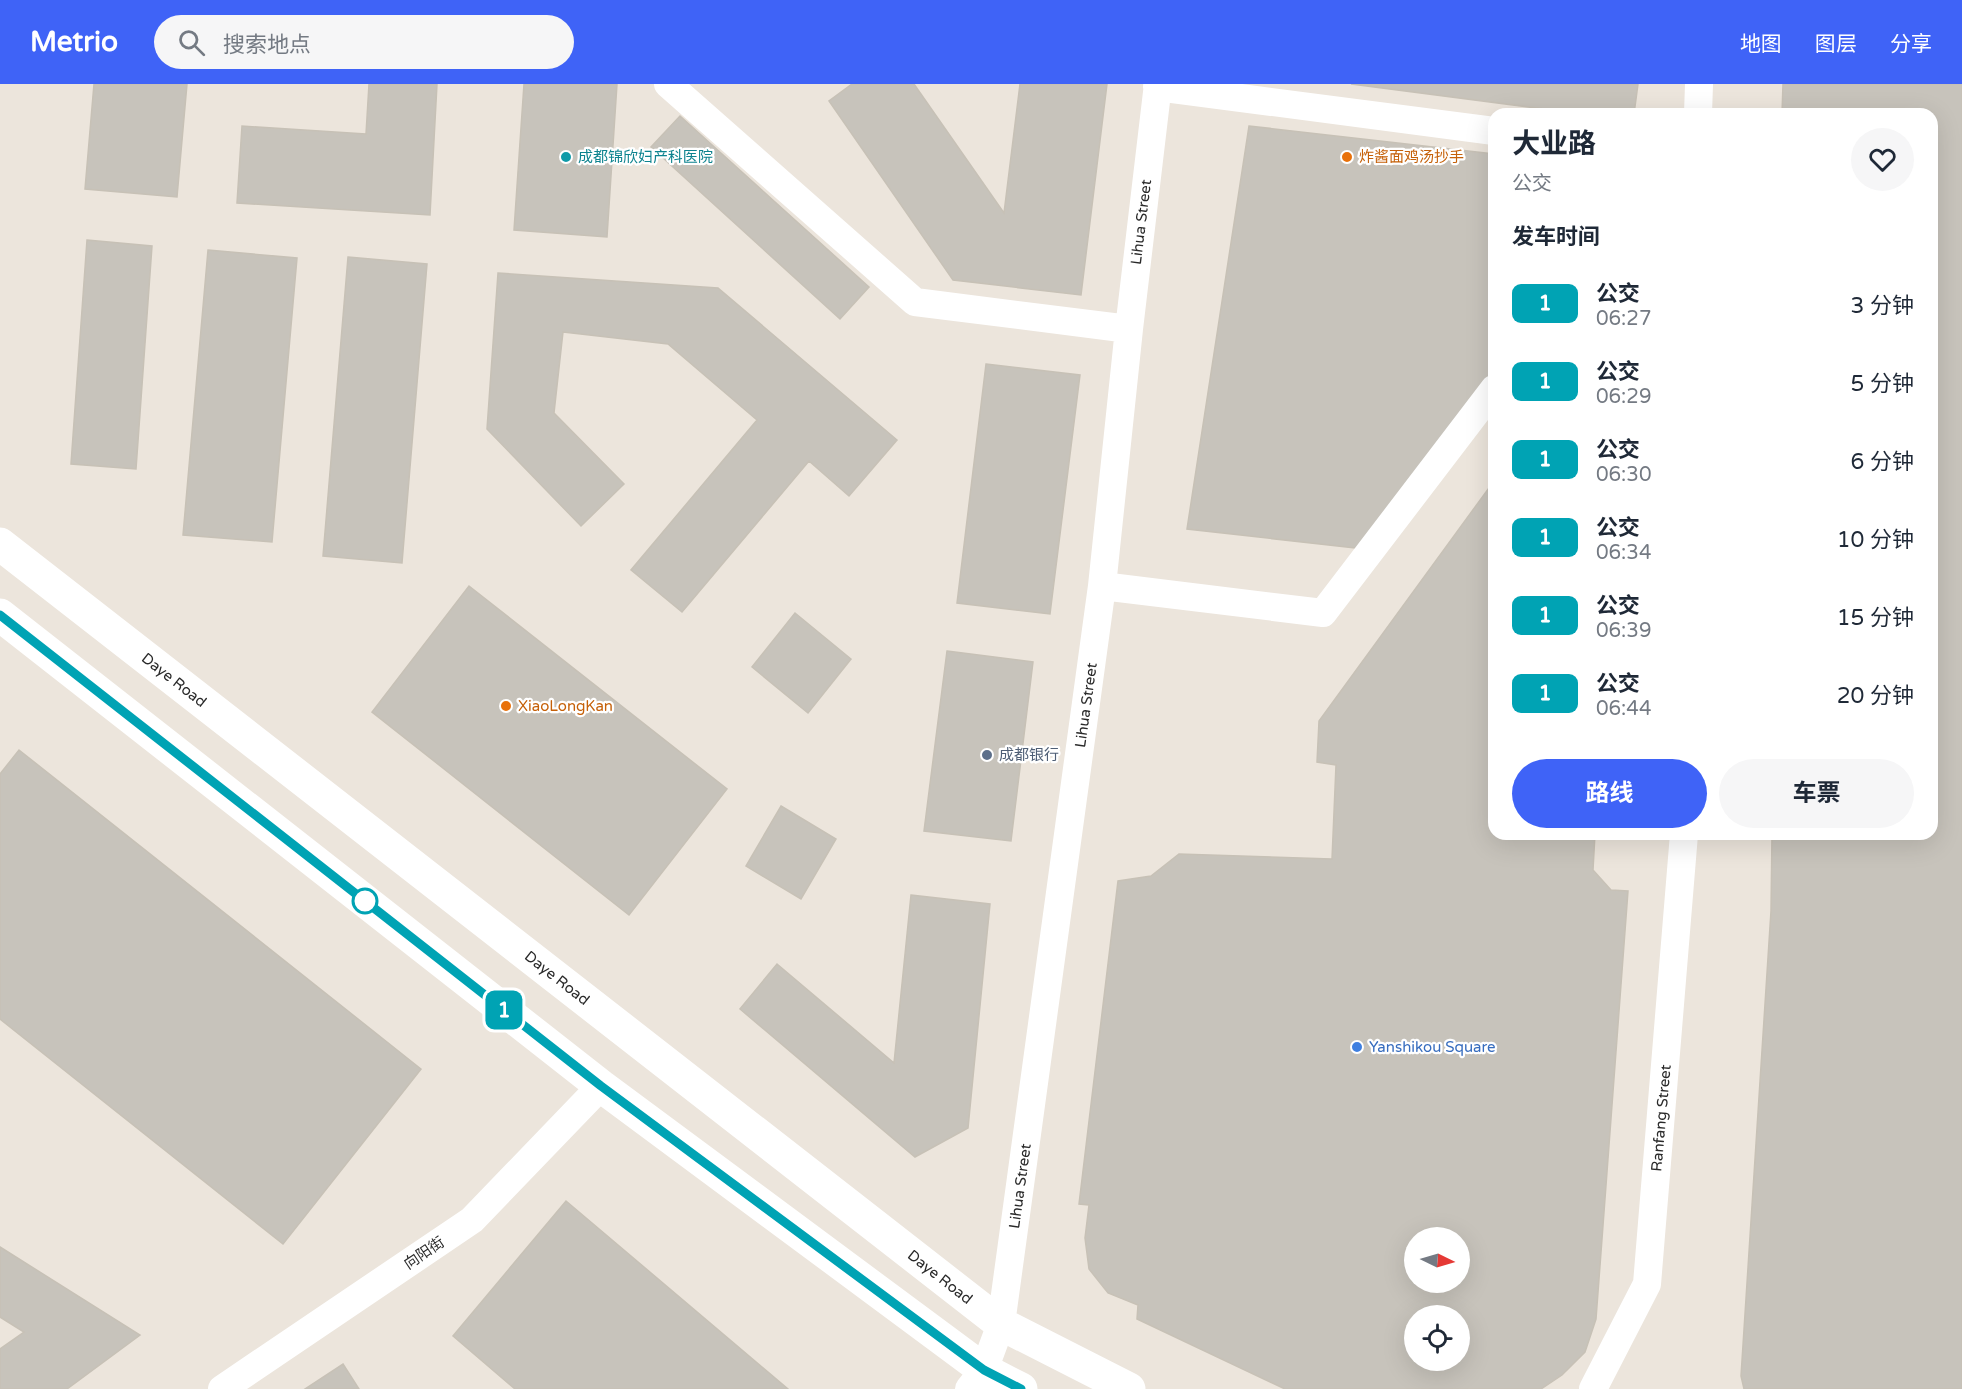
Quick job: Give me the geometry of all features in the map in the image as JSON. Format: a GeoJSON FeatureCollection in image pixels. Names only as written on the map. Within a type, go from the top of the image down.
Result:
{"type":"FeatureCollection","features":[{"type":"Feature","properties":{"kind":"main road","name":"Daye Road"},"geometry":{"type":"LineString","coordinates":[[0,544],[1001,1324],[1129,1389]]}},
{"type":"Feature","properties":{"kind":"main road"},"geometry":{"type":"LineString","coordinates":[[0,615],[976,1380],[1021,1389]]}},
{"type":"Feature","properties":{"kind":"street"},"geometry":{"type":"LineString","coordinates":[[668,84],[915,302],[1129,329]]}},
{"type":"Feature","properties":{"kind":"street"},"geometry":{"type":"LineString","coordinates":[[1698,108],[1699,84]]}},
{"type":"Feature","properties":{"kind":"street"},"geometry":{"type":"LineString","coordinates":[[1157,86],[1488,130]]}},
{"type":"Feature","properties":{"kind":"street","name":"Lihua Street"},"geometry":{"type":"LineString","coordinates":[[976,1380],[1001,1324],[1102,586],[1157,86]]}},
{"type":"Feature","properties":{"kind":"street"},"geometry":{"type":"LineString","coordinates":[[1102,586],[1323,613],[1488,397]]}},
{"type":"Feature","properties":{"kind":"street","name":"Ranfang Street"},"geometry":{"type":"LineString","coordinates":[[1593,1389],[1647,1284],[1684,840]]}},
{"type":"Feature","properties":{"kind":"street","name":"向阳街"},"geometry":{"type":"LineString","coordinates":[[222,1389],[472,1220],[601,1086]]}},
{"type":"Feature","properties":{"kind":"building"},"geometry":{"type":"Polygon","coordinates":[[[94,84],[187,84],[177,197],[85,189],[94,84]]]}},
{"type":"Feature","properties":{"kind":"building"},"geometry":{"type":"Polygon","coordinates":[[[369,84],[437,84],[430,215],[237,203],[242,126],[366,134],[369,84]]]}},
{"type":"Feature","properties":{"kind":"building","name":"成都锦欣妇产科医院"},"geometry":{"type":"Polygon","coordinates":[[[524,84],[617,84],[607,237],[514,230],[524,84]]]}},
{"type":"Feature","properties":{"kind":"building"},"geometry":{"type":"Polygon","coordinates":[[[852,84],[914,84],[1004,213],[1020,84],[1107,84],[1081,295],[953,280],[829,101],[852,84]]]}},
{"type":"Feature","properties":{"kind":"building"},"geometry":{"type":"Polygon","coordinates":[[[1351,84],[1638,84],[1635,108],[1537,108],[1351,84]]]}},
{"type":"Feature","properties":{"kind":"building"},"geometry":{"type":"Polygon","coordinates":[[[1783,84],[1962,84],[1962,1389],[1744,1389],[1741,1376],[1771,911],[1772,840],[1938,840],[1938,108],[1782,108],[1783,84]]]}},
{"type":"Feature","properties":{"kind":"building"},"geometry":{"type":"Polygon","coordinates":[[[680,116],[869,287],[840,319],[651,147],[680,116]]]}},
{"type":"Feature","properties":{"kind":"building"},"geometry":{"type":"Polygon","coordinates":[[[1249,126],[1488,153],[1488,379],[1364,549],[1187,529],[1249,126]]]}},
{"type":"Feature","properties":{"kind":"building"},"geometry":{"type":"Polygon","coordinates":[[[87,240],[152,246],[136,469],[71,464],[87,240]]]}},
{"type":"Feature","properties":{"kind":"building"},"geometry":{"type":"Polygon","coordinates":[[[208,250],[297,258],[272,542],[183,535],[208,250]]]}},
{"type":"Feature","properties":{"kind":"building"},"geometry":{"type":"Polygon","coordinates":[[[348,257],[427,264],[402,563],[323,556],[348,257]]]}},
{"type":"Feature","properties":{"kind":"building"},"geometry":{"type":"Polygon","coordinates":[[[498,273],[718,288],[897,440],[849,496],[809,461],[682,612],[631,570],[757,420],[668,344],[563,332],[554,413],[624,484],[581,526],[487,429],[498,273]]]}},
{"type":"Feature","properties":{"kind":"building"},"geometry":{"type":"Polygon","coordinates":[[[986,364],[1080,375],[1050,614],[957,603],[986,364]]]}},
{"type":"Feature","properties":{"kind":"building","name":"Yanshikou Square"},"geometry":{"type":"Polygon","coordinates":[[[1488,489],[1488,840],[1595,840],[1593,870],[1611,890],[1628,891],[1596,1319],[1585,1352],[1562,1375],[1541,1389],[1285,1389],[1137,1319],[1138,1305],[1108,1293],[1089,1269],[1085,1238],[1089,1205],[1079,1204],[1118,881],[1151,876],[1179,854],[1332,859],[1336,765],[1317,762],[1319,721],[1488,489]]]}},
{"type":"Feature","properties":{"kind":"building"},"geometry":{"type":"Polygon","coordinates":[[[469,586],[727,789],[629,915],[372,712],[469,586]]]}},
{"type":"Feature","properties":{"kind":"building"},"geometry":{"type":"Polygon","coordinates":[[[795,613],[851,659],[808,713],[752,667],[795,613]]]}},
{"type":"Feature","properties":{"kind":"building"},"geometry":{"type":"Polygon","coordinates":[[[947,651],[1033,662],[1011,841],[924,831],[947,651]]]}},
{"type":"Feature","properties":{"kind":"building"},"geometry":{"type":"Polygon","coordinates":[[[19,750],[421,1069],[283,1244],[0,1019],[0,774],[19,750]]]}},
{"type":"Feature","properties":{"kind":"building"},"geometry":{"type":"Polygon","coordinates":[[[781,806],[836,839],[801,899],[746,866],[781,806]]]}},
{"type":"Feature","properties":{"kind":"building"},"geometry":{"type":"Polygon","coordinates":[[[911,895],[990,904],[968,1128],[915,1157],[740,1009],[777,964],[894,1063],[911,895]]]}},
{"type":"Feature","properties":{"kind":"building"},"geometry":{"type":"Polygon","coordinates":[[[566,1201],[788,1389],[515,1389],[453,1336],[566,1201]]]}},
{"type":"Feature","properties":{"kind":"building"},"geometry":{"type":"Polygon","coordinates":[[[0,1247],[140,1335],[67,1389],[0,1389],[0,1349],[24,1332],[0,1317],[0,1247]]]}},
{"type":"Feature","properties":{"kind":"building"},"geometry":{"type":"Polygon","coordinates":[[[343,1364],[359,1389],[305,1389],[343,1364]]]}},
{"type":"Feature","properties":{"kind":"bus line","name":"1"},"geometry":{"type":"LineString","coordinates":[[0,615],[601,1086],[984,1370],[1021,1389]]}},
{"type":"Feature","properties":{"kind":"place","name":"成都锦欣妇产科医院"},"geometry":{"type":"Point","coordinates":[566,157]}},
{"type":"Feature","properties":{"kind":"place","name":"炸酱面鸡汤抄手"},"geometry":{"type":"Point","coordinates":[1347,157]}},
{"type":"Feature","properties":{"kind":"place","name":"XiaoLongKan"},"geometry":{"type":"Point","coordinates":[506,706]}},
{"type":"Feature","properties":{"kind":"place","name":"成都银行"},"geometry":{"type":"Point","coordinates":[987,755]}},
{"type":"Feature","properties":{"kind":"place","name":"Yanshikou Square"},"geometry":{"type":"Point","coordinates":[1357,1047]}}]}
